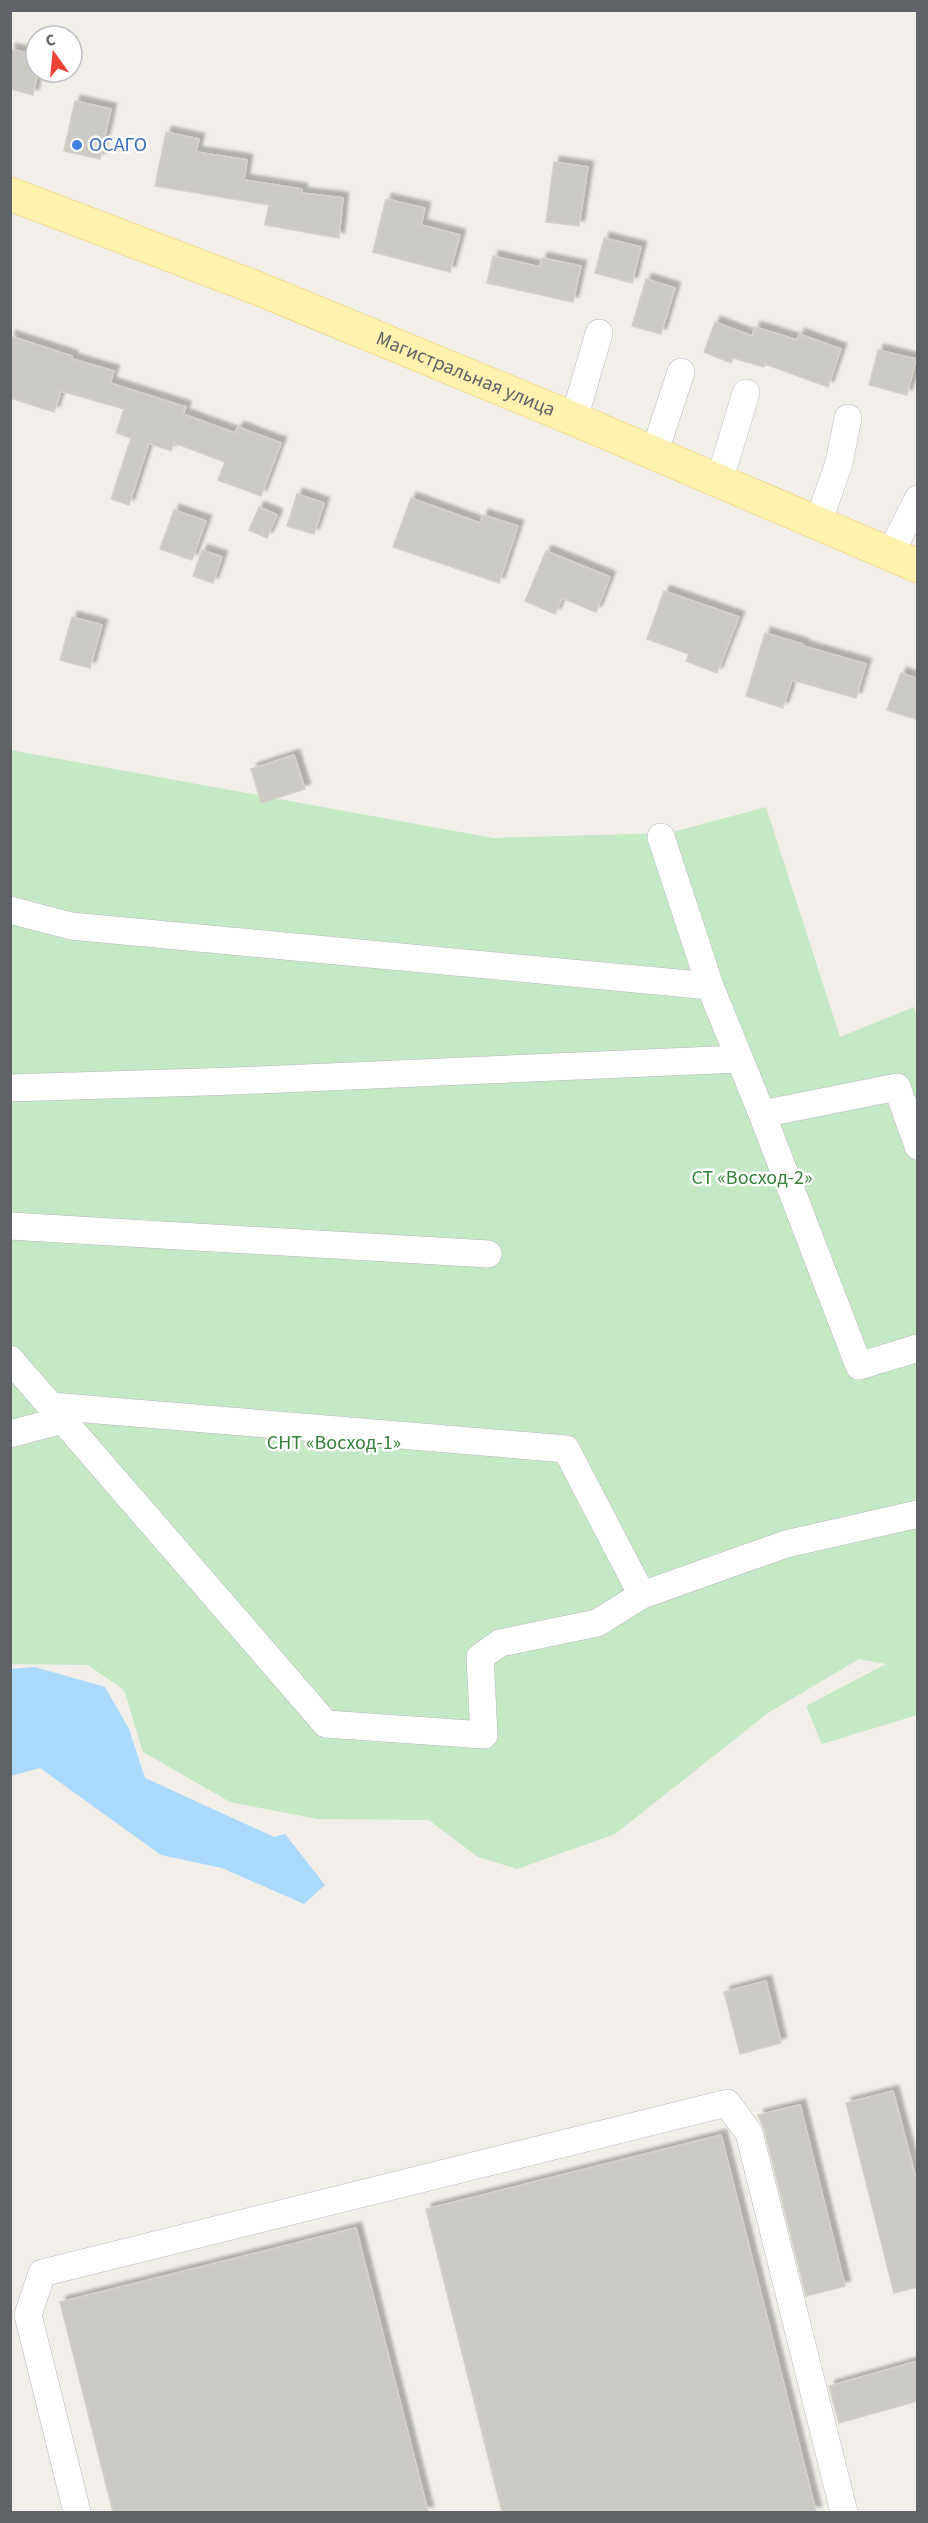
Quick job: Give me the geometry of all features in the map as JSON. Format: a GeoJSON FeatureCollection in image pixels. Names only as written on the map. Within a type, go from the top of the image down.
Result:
{"type":"FeatureCollection","features":[{"type":"Feature","properties":{"kind":"main road","name":"Магистральная улица"},"geometry":{"type":"LineString","coordinates":[[10,194],[257,288],[574,419],[904,560]]}},
{"type":"Feature","properties":{"kind":"lane"},"geometry":{"type":"LineString","coordinates":[[574,419],[599,333]]}},
{"type":"Feature","properties":{"kind":"lane"},"geometry":{"type":"LineString","coordinates":[[654,454],[681,372]]}},
{"type":"Feature","properties":{"kind":"lane"},"geometry":{"type":"LineString","coordinates":[[719,482],[746,393]]}},
{"type":"Feature","properties":{"kind":"lane"},"geometry":{"type":"LineString","coordinates":[[818,523],[839,464],[848,418]]}},
{"type":"Feature","properties":{"kind":"lane"},"geometry":{"type":"LineString","coordinates":[[904,560],[918,499]]}},
{"type":"Feature","properties":{"kind":"lane"},"geometry":{"type":"LineString","coordinates":[[661,837],[710,987],[762,1114],[859,1365],[918,1348]]}},
{"type":"Feature","properties":{"kind":"lane"},"geometry":{"type":"LineString","coordinates":[[10,910],[71,926],[710,987]]}},
{"type":"Feature","properties":{"kind":"lane"},"geometry":{"type":"LineString","coordinates":[[10,1088],[236,1081],[739,1059]]}},
{"type":"Feature","properties":{"kind":"lane"},"geometry":{"type":"LineString","coordinates":[[762,1114],[897,1087],[918,1146]]}},
{"type":"Feature","properties":{"kind":"lane"},"geometry":{"type":"LineString","coordinates":[[10,1226],[488,1254]]}},
{"type":"Feature","properties":{"kind":"lane"},"geometry":{"type":"LineString","coordinates":[[10,1359],[327,1725],[484,1735],[480,1656],[500,1643],[597,1623],[642,1595],[786,1544],[918,1514]]}},
{"type":"Feature","properties":{"kind":"lane"},"geometry":{"type":"LineString","coordinates":[[10,1434],[57,1413],[566,1449],[642,1595]]}},
{"type":"Feature","properties":{"kind":"lane"},"geometry":{"type":"LineString","coordinates":[[77,2512],[28,2315],[42,2273],[727,2103],[749,2133],[844,2512]]}},
{"type":"Feature","properties":{"kind":"green space"},"geometry":{"type":"Polygon","coordinates":[[[10,750],[493,838],[669,833],[766,807],[840,1037],[914,1007],[917,1017],[917,1715],[822,1744],[806,1706],[886,1664],[859,1659],[768,1713],[615,1834],[517,1869],[478,1857],[429,1820],[318,1819],[230,1802],[143,1752],[124,1690],[88,1665],[11,1664],[10,750]]]}},
{"type":"Feature","properties":{"kind":"water"},"geometry":{"type":"Polygon","coordinates":[[[35,1667],[105,1687],[129,1729],[145,1778],[274,1837],[285,1834],[325,1885],[304,1904],[222,1868],[161,1855],[40,1768],[11,1776],[11,1669],[35,1667]]]}},
{"type":"Feature","properties":{"kind":"building"},"geometry":{"type":"Polygon","coordinates":[[[10,49],[24,52],[24,84],[35,84],[33,95],[10,89],[10,49]]]}},
{"type":"Feature","properties":{"kind":"building"},"geometry":{"type":"Polygon","coordinates":[[[75,101],[111,109],[100,159],[64,151],[75,101]]]}},
{"type":"Feature","properties":{"kind":"building"},"geometry":{"type":"Polygon","coordinates":[[[166,132],[199,139],[196,152],[247,160],[244,180],[302,189],[301,193],[343,198],[339,238],[265,225],[269,205],[155,186],[166,132]]]}},
{"type":"Feature","properties":{"kind":"building"},"geometry":{"type":"Polygon","coordinates":[[[554,162],[588,167],[579,226],[546,222],[554,162]]]}},
{"type":"Feature","properties":{"kind":"building"},"geometry":{"type":"Polygon","coordinates":[[[386,199],[425,208],[421,225],[460,235],[450,272],[373,252],[386,199]]]}},
{"type":"Feature","properties":{"kind":"building"},"geometry":{"type":"Polygon","coordinates":[[[604,238],[641,247],[632,283],[595,273],[604,238]]]}},
{"type":"Feature","properties":{"kind":"building"},"geometry":{"type":"Polygon","coordinates":[[[493,256],[540,267],[542,258],[581,266],[573,302],[487,283],[493,256]]]}},
{"type":"Feature","properties":{"kind":"building"},"geometry":{"type":"Polygon","coordinates":[[[646,279],[675,288],[661,334],[632,326],[646,279]]]}},
{"type":"Feature","properties":{"kind":"building"},"geometry":{"type":"Polygon","coordinates":[[[715,322],[752,336],[755,327],[797,340],[799,334],[841,349],[828,387],[765,364],[764,367],[733,358],[731,363],[704,352],[715,322]]]}},
{"type":"Feature","properties":{"kind":"building"},"geometry":{"type":"Polygon","coordinates":[[[10,336],[72,356],[72,359],[114,371],[110,383],[186,407],[183,414],[235,433],[238,427],[281,443],[261,496],[218,480],[225,462],[174,443],[171,451],[149,443],[129,505],[111,499],[131,438],[116,433],[124,409],[61,391],[54,412],[10,398],[10,336]]]}},
{"type":"Feature","properties":{"kind":"building"},"geometry":{"type":"Polygon","coordinates":[[[878,350],[916,359],[907,395],[869,385],[878,350]]]}},
{"type":"Feature","properties":{"kind":"building"},"geometry":{"type":"Polygon","coordinates":[[[297,494],[324,503],[314,534],[287,526],[297,494]]]}},
{"type":"Feature","properties":{"kind":"building"},"geometry":{"type":"Polygon","coordinates":[[[411,498],[480,523],[483,515],[518,526],[499,583],[393,547],[411,498]]]}},
{"type":"Feature","properties":{"kind":"building"},"geometry":{"type":"Polygon","coordinates":[[[259,507],[277,515],[267,538],[249,530],[259,507]]]}},
{"type":"Feature","properties":{"kind":"building"},"geometry":{"type":"Polygon","coordinates":[[[174,510],[206,521],[192,560],[160,549],[174,510]]]}},
{"type":"Feature","properties":{"kind":"building"},"geometry":{"type":"Polygon","coordinates":[[[202,550],[222,557],[213,583],[193,576],[202,550]]]}},
{"type":"Feature","properties":{"kind":"building"},"geometry":{"type":"Polygon","coordinates":[[[546,551],[610,577],[596,612],[562,598],[555,614],[525,601],[546,551]]]}},
{"type":"Feature","properties":{"kind":"building"},"geometry":{"type":"Polygon","coordinates":[[[664,591],[739,617],[717,673],[686,661],[689,654],[647,639],[664,591]]]}},
{"type":"Feature","properties":{"kind":"building"},"geometry":{"type":"Polygon","coordinates":[[[72,617],[102,625],[90,668],[60,660],[72,617]]]}},
{"type":"Feature","properties":{"kind":"building"},"geometry":{"type":"Polygon","coordinates":[[[765,633],[866,664],[856,698],[792,680],[783,708],[746,696],[765,633]]]}},
{"type":"Feature","properties":{"kind":"building"},"geometry":{"type":"Polygon","coordinates":[[[901,673],[918,679],[918,720],[887,710],[901,673]]]}},
{"type":"Feature","properties":{"kind":"building"},"geometry":{"type":"Polygon","coordinates":[[[294,755],[305,789],[261,803],[251,769],[294,755]]]}},
{"type":"Feature","properties":{"kind":"building"},"geometry":{"type":"Polygon","coordinates":[[[766,1981],[781,2043],[740,2054],[724,1992],[766,1981]]]}},
{"type":"Feature","properties":{"kind":"building"},"geometry":{"type":"Polygon","coordinates":[[[893,2091],[918,2186],[918,2287],[894,2293],[846,2103],[893,2091]]]}},
{"type":"Feature","properties":{"kind":"building"},"geometry":{"type":"Polygon","coordinates":[[[800,2105],[845,2286],[806,2296],[764,2129],[758,2115],[800,2105]]]}},
{"type":"Feature","properties":{"kind":"building"},"geometry":{"type":"Polygon","coordinates":[[[721,2135],[816,2512],[502,2512],[426,2209],[721,2135]]]}},
{"type":"Feature","properties":{"kind":"building"},"geometry":{"type":"Polygon","coordinates":[[[356,2228],[428,2512],[113,2512],[60,2302],[356,2228]]]}},
{"type":"Feature","properties":{"kind":"building"},"geometry":{"type":"Polygon","coordinates":[[[918,2361],[918,2401],[839,2423],[829,2386],[918,2361]]]}},
{"type":"Feature","properties":{"kind":"place","name":"ОСАГО"},"geometry":{"type":"Point","coordinates":[77,145]}},
{"type":"Feature","properties":{"kind":"park label","name":"СТ «Восход-2»"},"geometry":{"type":"Point","coordinates":[752,1178]}},
{"type":"Feature","properties":{"kind":"park label","name":"СНТ «Восход-1»"},"geometry":{"type":"Point","coordinates":[334,1443]}}]}
